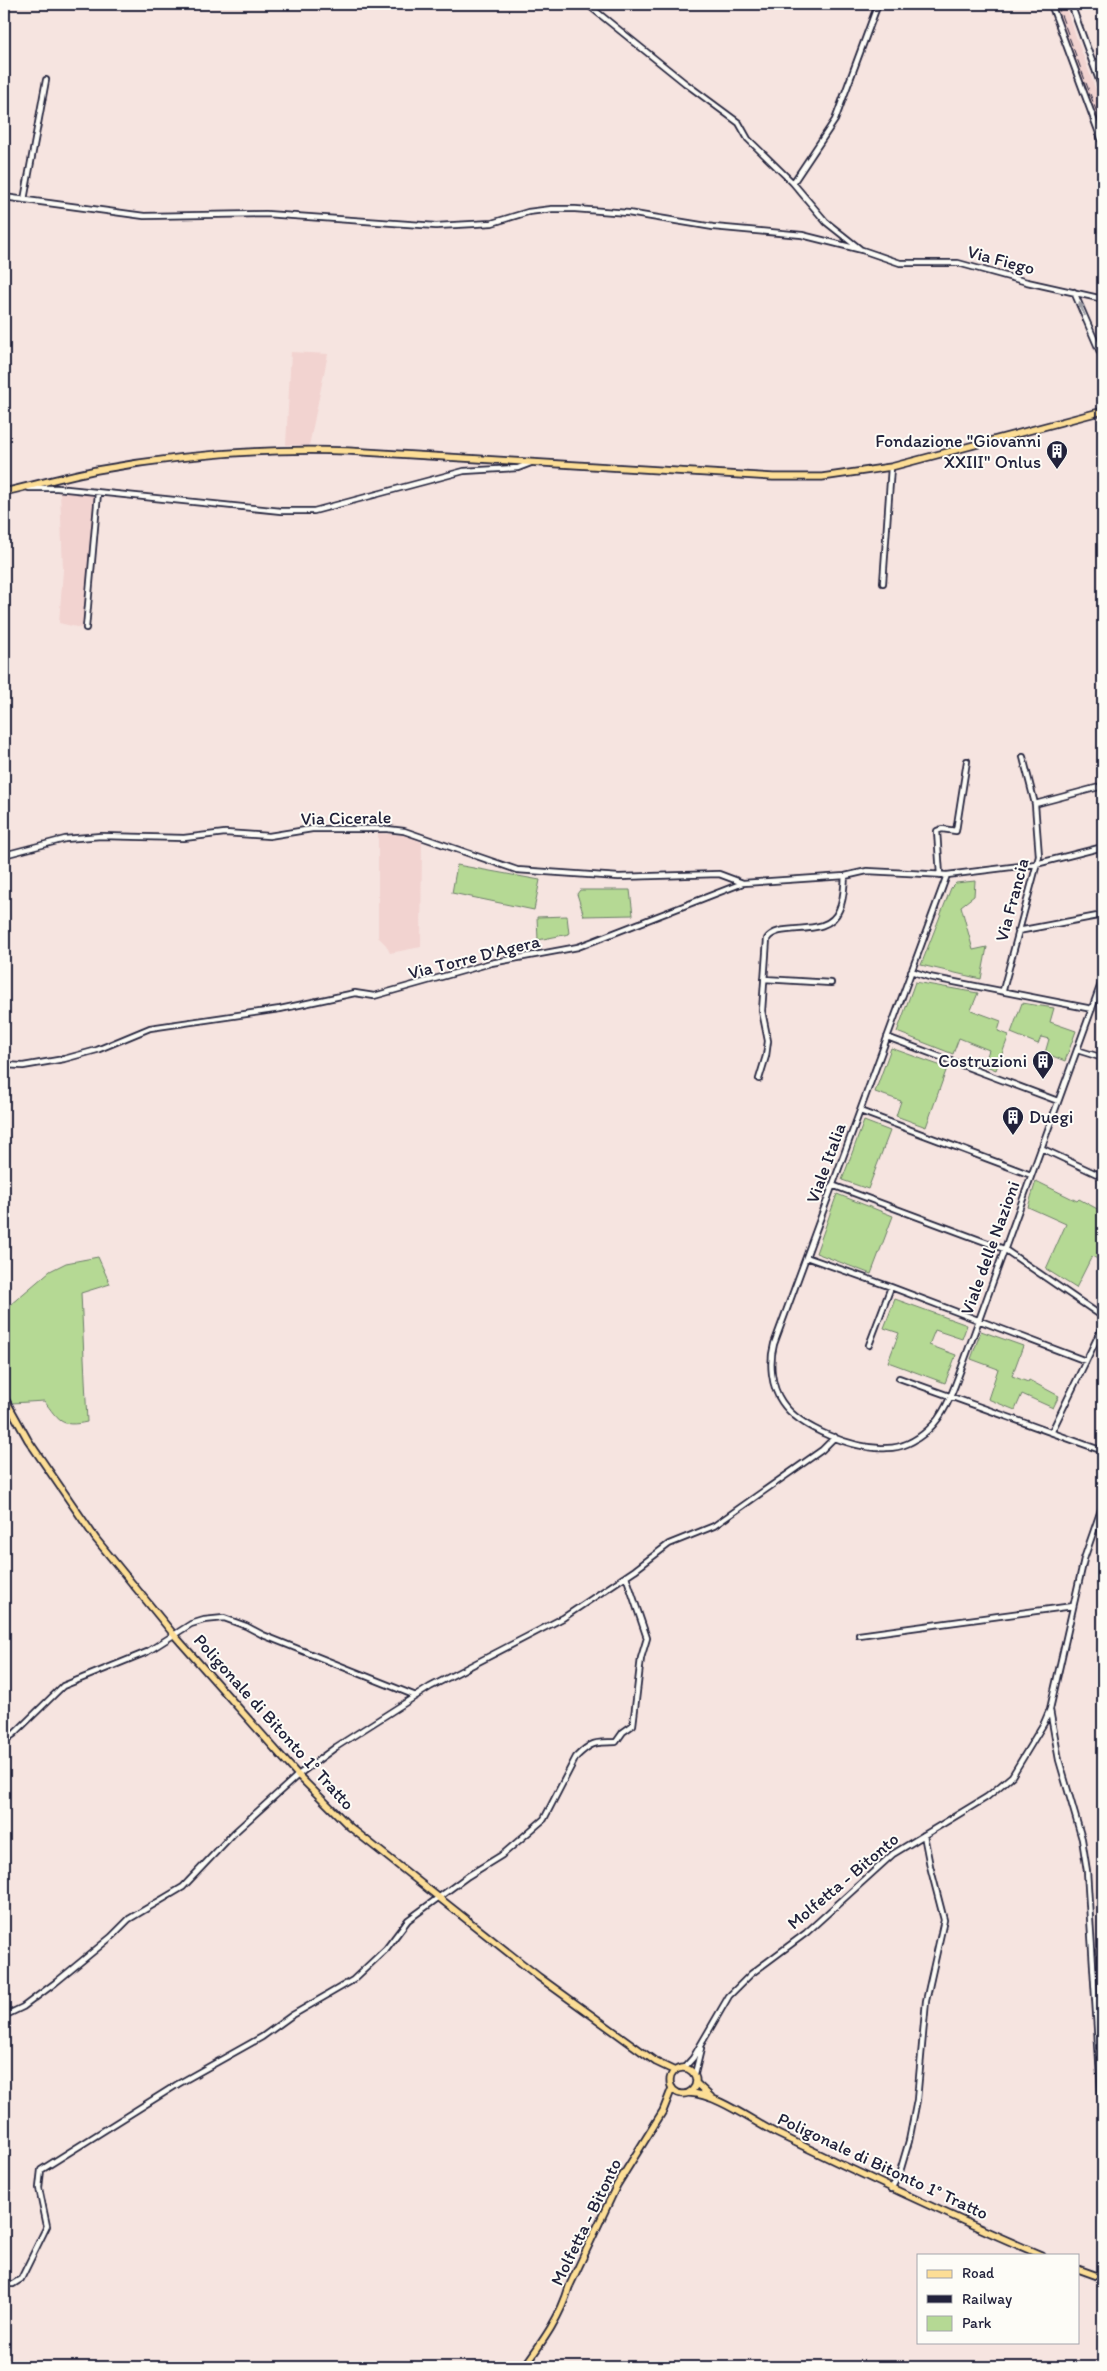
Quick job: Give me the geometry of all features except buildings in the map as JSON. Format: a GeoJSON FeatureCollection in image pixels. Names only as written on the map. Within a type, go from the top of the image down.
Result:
{"type":"FeatureCollection","features":[{"type":"Feature","properties":{"kind":"main road"},"geometry":{"type":"LineString","coordinates":[[4,492],[144,462],[263,450],[348,451],[799,478],[891,467],[1103,411]]}},
{"type":"Feature","properties":{"kind":"main road","name":"Poligonale di Bitonto 1° Tratto"},"geometry":{"type":"LineString","coordinates":[[4,1397],[28,1440],[96,1539],[175,1636],[268,1744],[298,1775],[350,1827],[539,1977],[656,2062]]}},
{"type":"Feature","properties":{"kind":"main road"},"geometry":{"type":"LineString","coordinates":[[656,2062],[675,2071]]}},
{"type":"Feature","properties":{"kind":"main road"},"geometry":{"type":"LineString","coordinates":[[656,2062],[671,2078]]}},
{"type":"Feature","properties":{"kind":"main road"},"geometry":{"type":"LineString","coordinates":[[681,2094],[672,2088],[671,2078],[675,2071],[684,2068],[695,2074],[696,2083],[690,2093]]}},
{"type":"Feature","properties":{"kind":"main road"},"geometry":{"type":"LineString","coordinates":[[696,2083],[714,2100]]}},
{"type":"Feature","properties":{"kind":"main road","name":"Molfetta - Bitonto"},"geometry":{"type":"LineString","coordinates":[[524,2367],[550,2331],[564,2305],[572,2280],[618,2185],[663,2111],[672,2088]]}},
{"type":"Feature","properties":{"kind":"main road"},"geometry":{"type":"LineString","coordinates":[[663,2111],[681,2094],[697,2093],[714,2100]]}},
{"type":"Feature","properties":{"kind":"main road","name":"Poligonale di Bitonto 1° Tratto"},"geometry":{"type":"LineString","coordinates":[[714,2100],[764,2128],[891,2189],[1038,2254]]}},
{"type":"Feature","properties":{"kind":"main road"},"geometry":{"type":"LineString","coordinates":[[1080,2270],[1103,2278]]}},
{"type":"Feature","properties":{"kind":"street"},"geometry":{"type":"LineString","coordinates":[[587,4],[645,48],[685,83],[739,123],[748,139],[793,183],[826,222],[862,250]]}},
{"type":"Feature","properties":{"kind":"street"},"geometry":{"type":"LineString","coordinates":[[793,183],[834,120],[878,4]]}},
{"type":"Feature","properties":{"kind":"street"},"geometry":{"type":"LineString","coordinates":[[1051,4],[1103,144]]}},
{"type":"Feature","properties":{"kind":"street"},"geometry":{"type":"LineString","coordinates":[[1070,4],[1103,91]]}},
{"type":"Feature","properties":{"kind":"street"},"geometry":{"type":"LineString","coordinates":[[1095,68],[1103,50]]}},
{"type":"Feature","properties":{"kind":"street"},"geometry":{"type":"LineString","coordinates":[[24,200],[46,80]]}},
{"type":"Feature","properties":{"kind":"street","name":"Via Fiego"},"geometry":{"type":"LineString","coordinates":[[4,197],[144,216],[259,214],[436,226],[492,223],[528,212],[575,209],[661,217],[713,227],[802,235],[908,264],[958,263],[1103,299]]}},
{"type":"Feature","properties":{"kind":"street"},"geometry":{"type":"LineString","coordinates":[[1074,292],[1103,358]]}},
{"type":"Feature","properties":{"kind":"street"},"geometry":{"type":"LineString","coordinates":[[23,488],[57,488],[281,511],[314,511],[464,472],[518,468],[535,462]]}},
{"type":"Feature","properties":{"kind":"street"},"geometry":{"type":"LineString","coordinates":[[883,583],[891,467]]}},
{"type":"Feature","properties":{"kind":"street"},"geometry":{"type":"LineString","coordinates":[[86,628],[98,493]]}},
{"type":"Feature","properties":{"kind":"street","name":"Via Francia"},"geometry":{"type":"LineString","coordinates":[[1003,990],[1039,848],[1035,804],[1024,757]]}},
{"type":"Feature","properties":{"kind":"street"},"geometry":{"type":"LineString","coordinates":[[940,874],[937,831],[942,829],[956,831],[967,761]]}},
{"type":"Feature","properties":{"kind":"street"},"geometry":{"type":"LineString","coordinates":[[1035,804],[1103,786]]}},
{"type":"Feature","properties":{"kind":"street","name":"Via Cicerale"},"geometry":{"type":"LineString","coordinates":[[4,854],[65,839],[101,836],[184,838],[225,833],[269,836],[312,829],[387,829],[404,831],[517,870],[619,877],[719,874],[743,883]]}},
{"type":"Feature","properties":{"kind":"street","name":"Via Torre D'Agera"},"geometry":{"type":"LineString","coordinates":[[4,1065],[23,1066],[64,1059],[97,1050],[150,1028],[280,1010],[355,993],[374,996],[490,963],[578,947],[743,883],[845,876],[867,871],[947,875],[1036,864],[1103,847]]}},
{"type":"Feature","properties":{"kind":"street","name":"Viale Italia"},"geometry":{"type":"LineString","coordinates":[[835,1437],[808,1426],[788,1410],[777,1392],[772,1373],[774,1344],[947,875]]}},
{"type":"Feature","properties":{"kind":"street"},"geometry":{"type":"LineString","coordinates":[[758,1079],[766,1056],[768,1041],[762,1011],[767,939],[770,935],[813,928],[832,920],[839,912],[842,902],[845,876]]}},
{"type":"Feature","properties":{"kind":"street"},"geometry":{"type":"LineString","coordinates":[[1018,931],[1103,914]]}},
{"type":"Feature","properties":{"kind":"street"},"geometry":{"type":"LineString","coordinates":[[911,971],[929,977],[1092,1009]]}},
{"type":"Feature","properties":{"kind":"street","name":"Viale delle Nazioni"},"geometry":{"type":"LineString","coordinates":[[835,1437],[865,1447],[889,1448],[899,1446],[919,1437],[934,1424],[951,1396],[1103,978]]}},
{"type":"Feature","properties":{"kind":"street"},"geometry":{"type":"LineString","coordinates":[[764,979],[831,982]]}},
{"type":"Feature","properties":{"kind":"street"},"geometry":{"type":"LineString","coordinates":[[887,1037],[1058,1101]]}},
{"type":"Feature","properties":{"kind":"street"},"geometry":{"type":"LineString","coordinates":[[1076,1050],[1103,1058]]}},
{"type":"Feature","properties":{"kind":"street"},"geometry":{"type":"LineString","coordinates":[[860,1111],[1031,1175]]}},
{"type":"Feature","properties":{"kind":"street"},"geometry":{"type":"LineString","coordinates":[[1041,1148],[1103,1177]]}},
{"type":"Feature","properties":{"kind":"street"},"geometry":{"type":"LineString","coordinates":[[832,1185],[1004,1249],[1103,1317]]}},
{"type":"Feature","properties":{"kind":"street"},"geometry":{"type":"LineString","coordinates":[[806,1257],[979,1319],[1086,1361]]}},
{"type":"Feature","properties":{"kind":"street"},"geometry":{"type":"LineString","coordinates":[[869,1345],[891,1287]]}},
{"type":"Feature","properties":{"kind":"street"},"geometry":{"type":"LineString","coordinates":[[1052,1431],[1103,1326]]}},
{"type":"Feature","properties":{"kind":"street"},"geometry":{"type":"LineString","coordinates":[[899,1378],[1052,1431],[1103,1451]]}},
{"type":"Feature","properties":{"kind":"street"},"geometry":{"type":"LineString","coordinates":[[4,2016],[26,2005],[55,1983],[111,1937],[129,1919],[182,1887],[234,1833],[298,1775],[336,1747],[416,1696],[507,1646],[563,1618],[626,1576],[669,1544],[714,1526],[822,1450],[835,1437]]}},
{"type":"Feature","properties":{"kind":"street"},"geometry":{"type":"LineString","coordinates":[[1103,1504],[1084,1559],[1050,1708],[1059,1760],[1082,1839],[1087,1871],[1103,2123]]}},
{"type":"Feature","properties":{"kind":"street"},"geometry":{"type":"LineString","coordinates":[[4,2284],[13,2284],[21,2279],[35,2246],[47,2226],[39,2188],[41,2170],[178,2084],[262,2037],[291,2016],[353,1980],[386,1949],[408,1920],[502,1855],[544,1820],[576,1757],[584,1748],[593,1742],[616,1742],[623,1732],[633,1725],[641,1658],[647,1638],[626,1576]]}},
{"type":"Feature","properties":{"kind":"street"},"geometry":{"type":"LineString","coordinates":[[859,1635],[1073,1606]]}},
{"type":"Feature","properties":{"kind":"street"},"geometry":{"type":"LineString","coordinates":[[4,1741],[14,1734],[63,1686],[147,1652],[175,1636],[191,1624],[204,1620],[224,1618],[416,1696]]}},
{"type":"Feature","properties":{"kind":"street","name":"Molfetta - Bitonto"},"geometry":{"type":"LineString","coordinates":[[684,2068],[690,2063],[723,2005],[739,1985],[768,1960],[812,1929],[893,1854],[987,1797],[1012,1776],[1044,1723],[1050,1708]]}},
{"type":"Feature","properties":{"kind":"street"},"geometry":{"type":"LineString","coordinates":[[891,2189],[899,2175],[909,2141],[917,2100],[926,2001],[944,1920],[924,1835]]}},
{"type":"Feature","properties":{"kind":"street","name":"Molfetta - Bitonto"},"geometry":{"type":"LineString","coordinates":[[695,2074],[702,2043]]}},
{"type":"Feature","properties":{"kind":"shaded area"},"geometry":{"type":"Polygon","coordinates":[[[1054,4],[1064,4],[1098,96],[1103,113],[1103,138],[1054,4]]]}},
{"type":"Feature","properties":{"kind":"shaded area"},"geometry":{"type":"Polygon","coordinates":[[[291,352],[328,354],[309,446],[286,445],[291,352]]]}},
{"type":"Feature","properties":{"kind":"shaded area"},"geometry":{"type":"Polygon","coordinates":[[[60,492],[96,495],[85,629],[59,623],[63,570],[60,492]]]}},
{"type":"Feature","properties":{"kind":"shaded area"},"geometry":{"type":"Polygon","coordinates":[[[378,833],[404,835],[422,842],[421,947],[390,953],[386,945],[378,937],[378,833]]]}},
{"type":"Feature","properties":{"kind":"green space"},"geometry":{"type":"Polygon","coordinates":[[[457,865],[540,880],[534,910],[452,893],[457,865]]]}},
{"type":"Feature","properties":{"kind":"green space"},"geometry":{"type":"Polygon","coordinates":[[[975,881],[974,896],[961,906],[973,950],[987,947],[981,979],[921,965],[951,888],[956,883],[975,881]]]}},
{"type":"Feature","properties":{"kind":"green space"},"geometry":{"type":"Polygon","coordinates":[[[580,890],[630,890],[633,915],[584,916],[577,894],[580,890]]]}},
{"type":"Feature","properties":{"kind":"green space"},"geometry":{"type":"Polygon","coordinates":[[[567,916],[569,934],[538,940],[537,917],[567,916]]]}},
{"type":"Feature","properties":{"kind":"green space"},"geometry":{"type":"Polygon","coordinates":[[[915,982],[978,993],[971,1010],[1001,1021],[998,1031],[1009,1035],[996,1070],[984,1065],[989,1050],[959,1038],[953,1054],[897,1032],[915,982]]]}},
{"type":"Feature","properties":{"kind":"green space"},"geometry":{"type":"Polygon","coordinates":[[[1022,1003],[1054,1008],[1050,1022],[1076,1031],[1065,1061],[1045,1053],[1049,1039],[1041,1037],[1038,1044],[1011,1033],[1022,1003]]]}},
{"type":"Feature","properties":{"kind":"green space"},"geometry":{"type":"Polygon","coordinates":[[[891,1048],[947,1068],[926,1127],[896,1116],[901,1101],[875,1092],[891,1048]]]}},
{"type":"Feature","properties":{"kind":"green space"},"geometry":{"type":"Polygon","coordinates":[[[864,1121],[890,1131],[868,1189],[842,1180],[864,1121]]]}},
{"type":"Feature","properties":{"kind":"green space"},"geometry":{"type":"Polygon","coordinates":[[[1036,1181],[1077,1201],[1079,1199],[1103,1212],[1103,1262],[1092,1256],[1076,1288],[1046,1269],[1066,1224],[1028,1207],[1036,1181]]]}},
{"type":"Feature","properties":{"kind":"green space"},"geometry":{"type":"Polygon","coordinates":[[[837,1194],[893,1216],[871,1274],[816,1253],[837,1194]]]}},
{"type":"Feature","properties":{"kind":"green space"},"geometry":{"type":"Polygon","coordinates":[[[98,1257],[110,1284],[81,1293],[87,1422],[78,1424],[65,1423],[57,1418],[44,1401],[12,1403],[4,1388],[4,1310],[50,1271],[66,1263],[98,1257]]]}},
{"type":"Feature","properties":{"kind":"green space"},"geometry":{"type":"Polygon","coordinates":[[[895,1299],[967,1325],[962,1339],[935,1330],[929,1345],[956,1355],[945,1383],[888,1362],[899,1333],[884,1328],[895,1299]]]}},
{"type":"Feature","properties":{"kind":"green space"},"geometry":{"type":"Polygon","coordinates":[[[981,1331],[1023,1346],[1012,1376],[1028,1382],[1029,1380],[1059,1396],[1053,1408],[1022,1394],[1015,1410],[988,1399],[998,1369],[971,1359],[981,1331]]]}},
{"type":"Feature","properties":{"kind":"railway"},"geometry":{"type":"LineString","coordinates":[[1057,4],[1103,129]]}},
{"type":"Feature","properties":{"kind":"place","name":"Fondazione \"Giovanni XXIII\" Onlus"},"geometry":{"type":"Point","coordinates":[1057,470]}},
{"type":"Feature","properties":{"kind":"place","name":"Costruzioni"},"geometry":{"type":"Point","coordinates":[1043,1080]}},
{"type":"Feature","properties":{"kind":"place","name":"Duegi"},"geometry":{"type":"Point","coordinates":[1013,1136]}}]}
